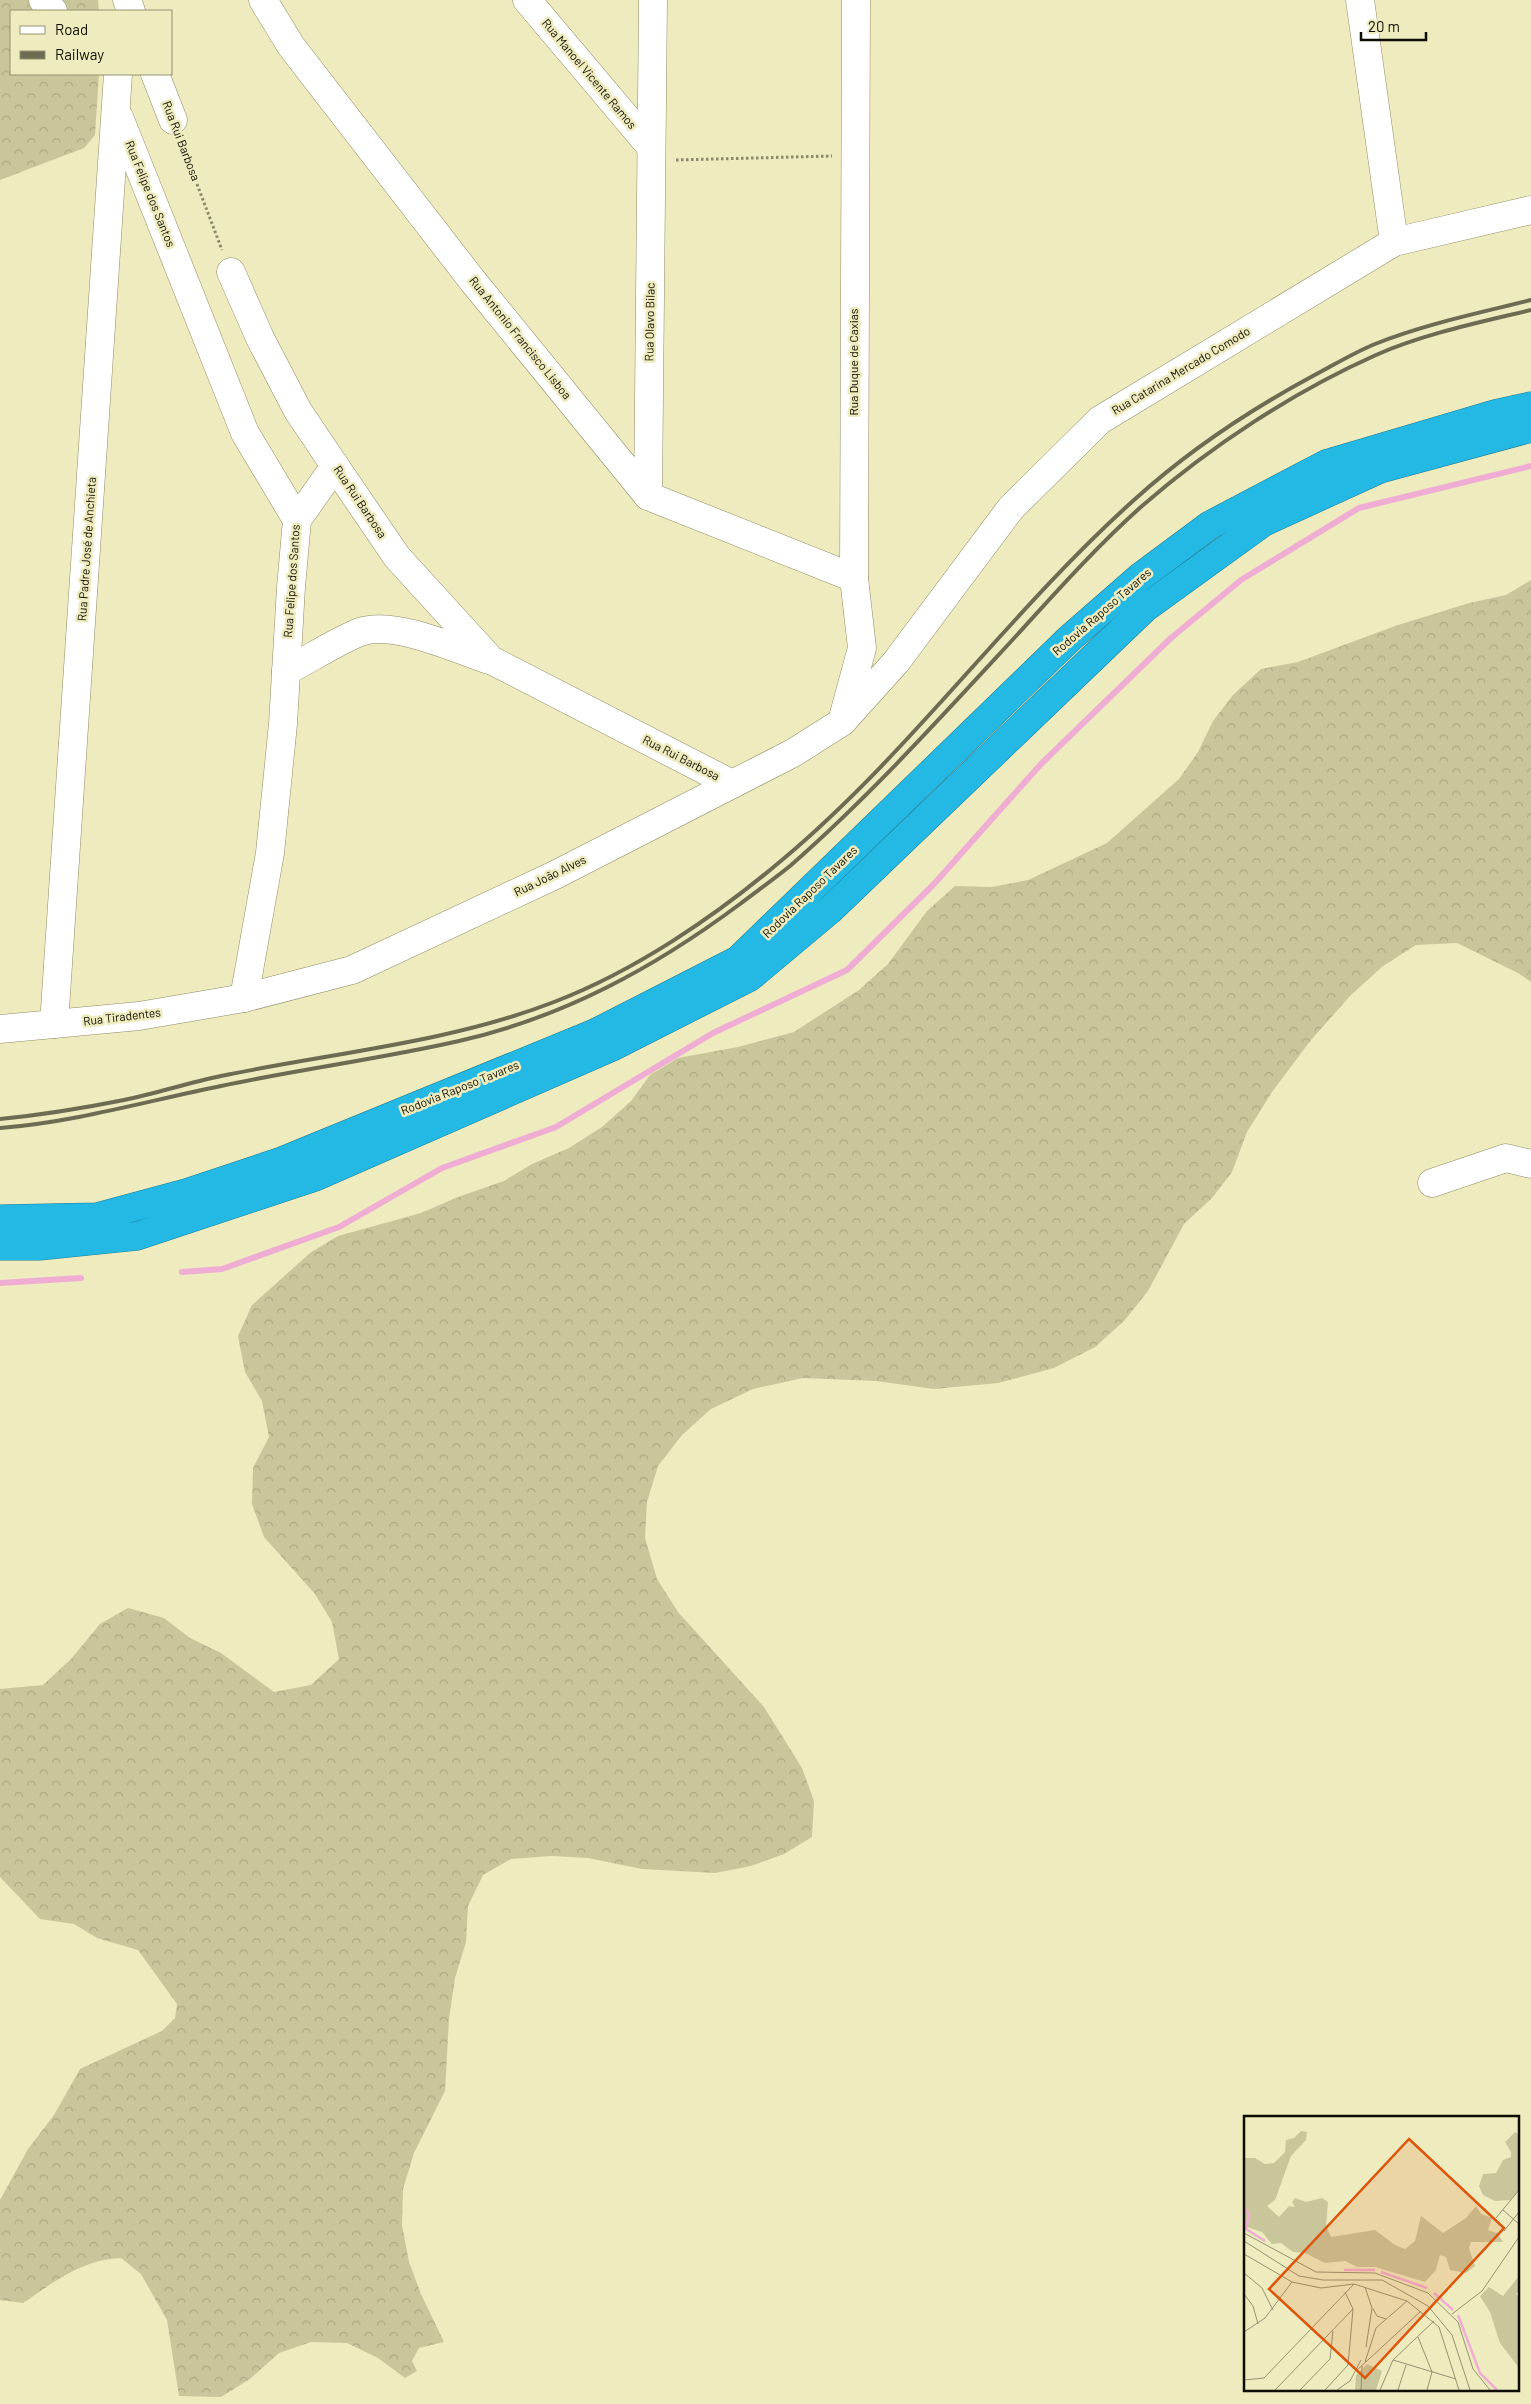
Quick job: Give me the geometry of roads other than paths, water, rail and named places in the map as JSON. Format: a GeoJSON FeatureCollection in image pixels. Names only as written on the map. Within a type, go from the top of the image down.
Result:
{"type":"FeatureCollection","features":[{"type":"Feature","properties":{"kind":"highway","name":"Rodovia Raposo Tavares"},"geometry":{"type":"LineString","coordinates":[[0,1219],[97,1217],[186,1193],[282,1161],[595,1032],[738,960],[1069,638],[1140,577],[1210,525],[1326,464],[1495,414],[1531,406]]}},
{"type":"Feature","properties":{"kind":"highway","name":"Rodovia Raposo Tavares"},"geometry":{"type":"LineString","coordinates":[[0,1246],[39,1246],[136,1236],[315,1177],[612,1047],[750,977],[830,910],[1145,608],[1264,522],[1380,469],[1531,428]]}},
{"type":"Feature","properties":{"kind":"street"},"geometry":{"type":"LineString","coordinates":[[43,0],[52,10]]}},
{"type":"Feature","properties":{"kind":"street","name":"Rua Antonio Francisco Lisboa"},"geometry":{"type":"LineString","coordinates":[[263,0],[291,46],[466,272],[648,496],[854,578]]}},
{"type":"Feature","properties":{"kind":"street","name":"Rua Manoel Vicente Ramos"},"geometry":{"type":"LineString","coordinates":[[528,0],[650,147]]}},
{"type":"Feature","properties":{"kind":"street","name":"Rua Olavo Bilac"},"geometry":{"type":"LineString","coordinates":[[648,496],[650,147],[653,0]]}},
{"type":"Feature","properties":{"kind":"street","name":"Rua Duque de Caxias"},"geometry":{"type":"LineString","coordinates":[[842,722],[862,648],[854,578],[856,0]]}},
{"type":"Feature","properties":{"kind":"street"},"geometry":{"type":"LineString","coordinates":[[1360,0],[1394,242]]}},
{"type":"Feature","properties":{"kind":"street","name":"Rua Rui Barbosa"},"geometry":{"type":"LineString","coordinates":[[155,75],[173,120]]}},
{"type":"Feature","properties":{"kind":"street","name":"Rua Felipe dos Santos"},"geometry":{"type":"LineString","coordinates":[[115,85],[245,433],[297,520],[283,724],[268,867],[244,998]]}},
{"type":"Feature","properties":{"kind":"street","name":"Rua Padre José de Anchieta"},"geometry":{"type":"LineString","coordinates":[[54,1024],[115,85]]}},
{"type":"Feature","properties":{"kind":"street","name":"Rua Catarina Mercado Comodo"},"geometry":{"type":"LineString","coordinates":[[842,722],[896,662],[1011,508],[1100,420],[1394,242],[1531,210]]}},
{"type":"Feature","properties":{"kind":"street","name":"Rua Rui Barbosa"},"geometry":{"type":"LineString","coordinates":[[231,272],[260,338],[294,403],[335,466],[397,557],[491,660],[732,784]]}},
{"type":"Feature","properties":{"kind":"street"},"geometry":{"type":"LineString","coordinates":[[297,520],[335,466]]}},
{"type":"Feature","properties":{"kind":"street"},"geometry":{"type":"LineString","coordinates":[[286,671],[362,632],[388,630],[418,637],[491,660]]}},
{"type":"Feature","properties":{"kind":"street","name":"Rua João Alves"},"geometry":{"type":"LineString","coordinates":[[244,998],[352,970],[555,875],[793,753],[842,722]]}},
{"type":"Feature","properties":{"kind":"street","name":"Rua Tiradentes"},"geometry":{"type":"LineString","coordinates":[[0,1029],[139,1016],[244,998]]}},
{"type":"Feature","properties":{"kind":"street"},"geometry":{"type":"LineString","coordinates":[[1432,1183],[1506,1158],[1531,1164]]}},
{"type":"Feature","properties":{"kind":"waterway"},"geometry":{"type":"LineString","coordinates":[[182,1272],[222,1269],[339,1227],[442,1168],[556,1127],[713,1033],[847,970],[934,884],[1041,764],[1171,638],[1241,580],[1359,508],[1531,466]]}},
{"type":"Feature","properties":{"kind":"waterway"},"geometry":{"type":"LineString","coordinates":[[0,1283],[81,1278]]}},
{"type":"Feature","properties":{"kind":"railway"},"geometry":{"type":"LineString","coordinates":[[0,1119],[109,1103],[221,1076],[389,1046],[473,1028],[554,1002],[615,975],[674,940],[730,901],[757,881],[829,818],[874,774],[1044,588],[1088,543],[1134,500],[1197,449],[1264,404],[1351,355],[1394,337],[1433,325],[1531,300]]}},
{"type":"Feature","properties":{"kind":"railway"},"geometry":{"type":"LineString","coordinates":[[0,1128],[83,1116],[251,1080],[459,1041],[498,1031],[535,1018],[607,988],[675,949],[740,904],[790,866],[906,754],[1110,536],[1142,506],[1196,462],[1284,403],[1376,355],[1433,335],[1531,310]]}}]}
